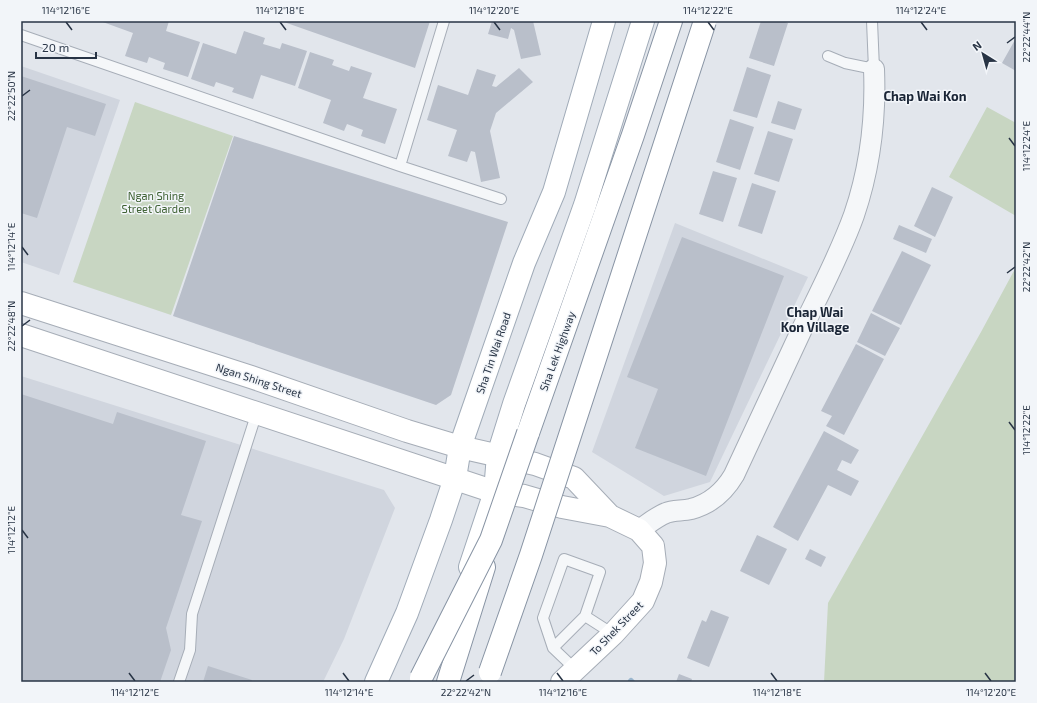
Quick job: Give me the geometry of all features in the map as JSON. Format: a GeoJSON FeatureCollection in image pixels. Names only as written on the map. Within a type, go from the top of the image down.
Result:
{"type":"FeatureCollection","features":[{"type":"Feature","properties":{"kind":"main road","name":"Sha Tin Wai Road"},"geometry":{"type":"LineString","coordinates":[[376,682],[407,613],[455,478],[460,447],[524,263],[554,192],[604,21]]}},
{"type":"Feature","properties":{"kind":"main road"},"geometry":{"type":"LineString","coordinates":[[427,682],[460,597],[495,492],[498,455],[514,404],[585,205],[643,21]]}},
{"type":"Feature","properties":{"kind":"main road","name":"Sha Lek Highway"},"geometry":{"type":"LineString","coordinates":[[448,682],[482,574],[490,540],[633,135],[671,21]]}},
{"type":"Feature","properties":{"kind":"main road"},"geometry":{"type":"LineString","coordinates":[[486,682],[531,555],[706,21]]}},
{"type":"Feature","properties":{"kind":"main road","name":"Ngan Shing Street"},"geometry":{"type":"LineString","coordinates":[[21,304],[251,377],[460,447],[498,455]]}},
{"type":"Feature","properties":{"kind":"main road"},"geometry":{"type":"LineString","coordinates":[[21,335],[257,412],[412,466],[455,478],[495,492]]}},
{"type":"Feature","properties":{"kind":"main road","name":"To Shek Street"},"geometry":{"type":"LineString","coordinates":[[498,455],[574,478],[610,516]]}},
{"type":"Feature","properties":{"kind":"main road","name":"To Shek Street"},"geometry":{"type":"LineString","coordinates":[[495,492],[524,496],[562,507],[610,516],[639,530],[653,546],[656,563],[651,582],[643,601],[613,634],[568,676]]}},
{"type":"Feature","properties":{"kind":"main road"},"geometry":{"type":"LineString","coordinates":[[419,682],[490,540]]}},
{"type":"Feature","properties":{"kind":"street"},"geometry":{"type":"LineString","coordinates":[[639,530],[662,514],[691,509],[714,499],[726,487],[734,475],[836,258],[854,216],[864,180],[871,143],[874,102],[874,69]]}},
{"type":"Feature","properties":{"kind":"lane"},"geometry":{"type":"LineString","coordinates":[[400,166],[444,21]]}},
{"type":"Feature","properties":{"kind":"lane"},"geometry":{"type":"LineString","coordinates":[[828,56],[874,69],[872,21]]}},
{"type":"Feature","properties":{"kind":"lane"},"geometry":{"type":"LineString","coordinates":[[21,35],[400,166],[501,199]]}},
{"type":"Feature","properties":{"kind":"lane"},"geometry":{"type":"LineString","coordinates":[[179,682],[190,650],[192,614],[257,412]]}},
{"type":"Feature","properties":{"kind":"lane"},"geometry":{"type":"LineString","coordinates":[[552,648],[586,616],[600,572],[564,558],[542,618],[552,648],[568,676]]}},
{"type":"Feature","properties":{"kind":"lane"},"geometry":{"type":"LineString","coordinates":[[586,616],[613,634]]}},
{"type":"Feature","properties":{"kind":"shaded area"},"geometry":{"type":"Polygon","coordinates":[[[21,66],[120,100],[59,275],[21,262],[21,66]]]}},
{"type":"Feature","properties":{"kind":"shaded area"},"geometry":{"type":"Polygon","coordinates":[[[675,223],[808,277],[710,482],[664,496],[592,452],[675,223]]]}},
{"type":"Feature","properties":{"kind":"shaded area"},"geometry":{"type":"Polygon","coordinates":[[[21,376],[384,490],[395,508],[344,639],[323,682],[21,682],[21,376]]]}},
{"type":"Feature","properties":{"kind":"green space","name":"Ngan Shing Street Garden"},"geometry":{"type":"Polygon","coordinates":[[[135,102],[233,136],[171,315],[73,282],[135,102]]]}},
{"type":"Feature","properties":{"kind":"green space"},"geometry":{"type":"Polygon","coordinates":[[[987,107],[1016,123],[1016,216],[949,177],[987,107]]]}},
{"type":"Feature","properties":{"kind":"green space"},"geometry":{"type":"Polygon","coordinates":[[[1016,267],[1016,682],[824,682],[828,603],[1016,267]]]}},
{"type":"Feature","properties":{"kind":"building"},"geometry":{"type":"Polygon","coordinates":[[[100,21],[169,21],[166,31],[200,42],[188,77],[163,69],[165,63],[149,57],[147,63],[125,56],[133,33],[100,21]]]}},
{"type":"Feature","properties":{"kind":"building"},"geometry":{"type":"Polygon","coordinates":[[[281,21],[430,21],[415,68],[281,21]]]}},
{"type":"Feature","properties":{"kind":"building"},"geometry":{"type":"Polygon","coordinates":[[[492,21],[533,21],[541,55],[521,59],[514,30],[511,28],[508,39],[488,34],[492,21]]]}},
{"type":"Feature","properties":{"kind":"building"},"geometry":{"type":"Polygon","coordinates":[[[761,21],[782,21],[788,23],[774,66],[749,58],[761,21]]]}},
{"type":"Feature","properties":{"kind":"building"},"geometry":{"type":"Polygon","coordinates":[[[244,31],[265,38],[263,44],[280,49],[282,43],[307,51],[295,86],[261,75],[253,99],[232,92],[234,88],[216,82],[214,87],[191,79],[203,43],[236,54],[244,31]]]}},
{"type":"Feature","properties":{"kind":"building"},"geometry":{"type":"Polygon","coordinates":[[[1016,38],[1016,71],[1002,63],[1016,38]]]}},
{"type":"Feature","properties":{"kind":"building"},"geometry":{"type":"Polygon","coordinates":[[[310,52],[334,60],[332,65],[349,71],[351,66],[372,73],[363,98],[397,109],[385,144],[361,136],[363,130],[347,124],[344,131],[323,123],[331,100],[298,88],[310,52]]]}},
{"type":"Feature","properties":{"kind":"building"},"geometry":{"type":"Polygon","coordinates":[[[747,67],[771,75],[757,118],[733,111],[747,67]]]}},
{"type":"Feature","properties":{"kind":"building"},"geometry":{"type":"Polygon","coordinates":[[[519,68],[533,82],[496,113],[490,131],[500,178],[481,182],[475,152],[471,151],[467,162],[448,156],[457,130],[427,120],[438,85],[468,95],[477,69],[496,75],[492,86],[496,87],[519,68]]]}},
{"type":"Feature","properties":{"kind":"building"},"geometry":{"type":"Polygon","coordinates":[[[21,76],[106,104],[95,136],[67,127],[37,218],[21,213],[21,76]]]}},
{"type":"Feature","properties":{"kind":"building"},"geometry":{"type":"Polygon","coordinates":[[[778,101],[802,109],[795,130],[771,123],[778,101]]]}},
{"type":"Feature","properties":{"kind":"building"},"geometry":{"type":"Polygon","coordinates":[[[730,119],[754,127],[740,170],[716,162],[730,119]]]}},
{"type":"Feature","properties":{"kind":"building"},"geometry":{"type":"Polygon","coordinates":[[[768,131],[793,139],[779,182],[754,174],[768,131]]]}},
{"type":"Feature","properties":{"kind":"building"},"geometry":{"type":"Polygon","coordinates":[[[234,136],[508,222],[451,395],[436,405],[173,316],[234,136]]]}},
{"type":"Feature","properties":{"kind":"building"},"geometry":{"type":"Polygon","coordinates":[[[713,171],[737,178],[723,222],[699,214],[713,171]]]}},
{"type":"Feature","properties":{"kind":"building"},"geometry":{"type":"Polygon","coordinates":[[[752,183],[776,191],[762,234],[738,226],[752,183]]]}},
{"type":"Feature","properties":{"kind":"building"},"geometry":{"type":"Polygon","coordinates":[[[932,187],[953,197],[935,237],[914,226],[932,187]]]}},
{"type":"Feature","properties":{"kind":"building"},"geometry":{"type":"Polygon","coordinates":[[[899,225],[932,239],[926,253],[893,239],[899,225]]]}},
{"type":"Feature","properties":{"kind":"building"},"geometry":{"type":"Polygon","coordinates":[[[682,237],[784,276],[706,476],[635,448],[658,389],[627,377],[682,237]]]}},
{"type":"Feature","properties":{"kind":"building"},"geometry":{"type":"Polygon","coordinates":[[[902,251],[931,265],[901,325],[872,311],[902,251]]]}},
{"type":"Feature","properties":{"kind":"building"},"geometry":{"type":"Polygon","coordinates":[[[871,313],[900,328],[885,356],[857,342],[871,313]]]}},
{"type":"Feature","properties":{"kind":"building"},"geometry":{"type":"Polygon","coordinates":[[[856,344],[884,359],[844,435],[826,426],[832,416],[821,411],[856,344]]]}},
{"type":"Feature","properties":{"kind":"building"},"geometry":{"type":"Polygon","coordinates":[[[21,394],[113,424],[117,412],[206,441],[181,515],[202,521],[166,628],[171,650],[160,682],[21,682],[21,394]]]}},
{"type":"Feature","properties":{"kind":"building"},"geometry":{"type":"Polygon","coordinates":[[[824,431],[859,450],[851,464],[842,460],[837,470],[859,481],[851,496],[828,485],[798,541],[773,527],[824,431]]]}},
{"type":"Feature","properties":{"kind":"building"},"geometry":{"type":"Polygon","coordinates":[[[757,535],[787,549],[769,585],[740,571],[757,535]]]}},
{"type":"Feature","properties":{"kind":"building"},"geometry":{"type":"Polygon","coordinates":[[[810,549],[826,557],[821,567],[805,559],[810,549]]]}},
{"type":"Feature","properties":{"kind":"building"},"geometry":{"type":"Polygon","coordinates":[[[711,610],[729,617],[709,667],[687,658],[702,620],[706,622],[711,610]]]}},
{"type":"Feature","properties":{"kind":"building"},"geometry":{"type":"Polygon","coordinates":[[[208,666],[252,680],[251,682],[203,682],[208,666]]]}},
{"type":"Feature","properties":{"kind":"building"},"geometry":{"type":"Polygon","coordinates":[[[679,674],[692,679],[691,682],[676,682],[679,674]]]}},
{"type":"Feature","properties":{"kind":"district","name":"Chap Wai Kon"},"geometry":{"type":"Point","coordinates":[925,96]}},
{"type":"Feature","properties":{"kind":"district","name":"Chap Wai Kon Village"},"geometry":{"type":"Point","coordinates":[815,320]}}]}
